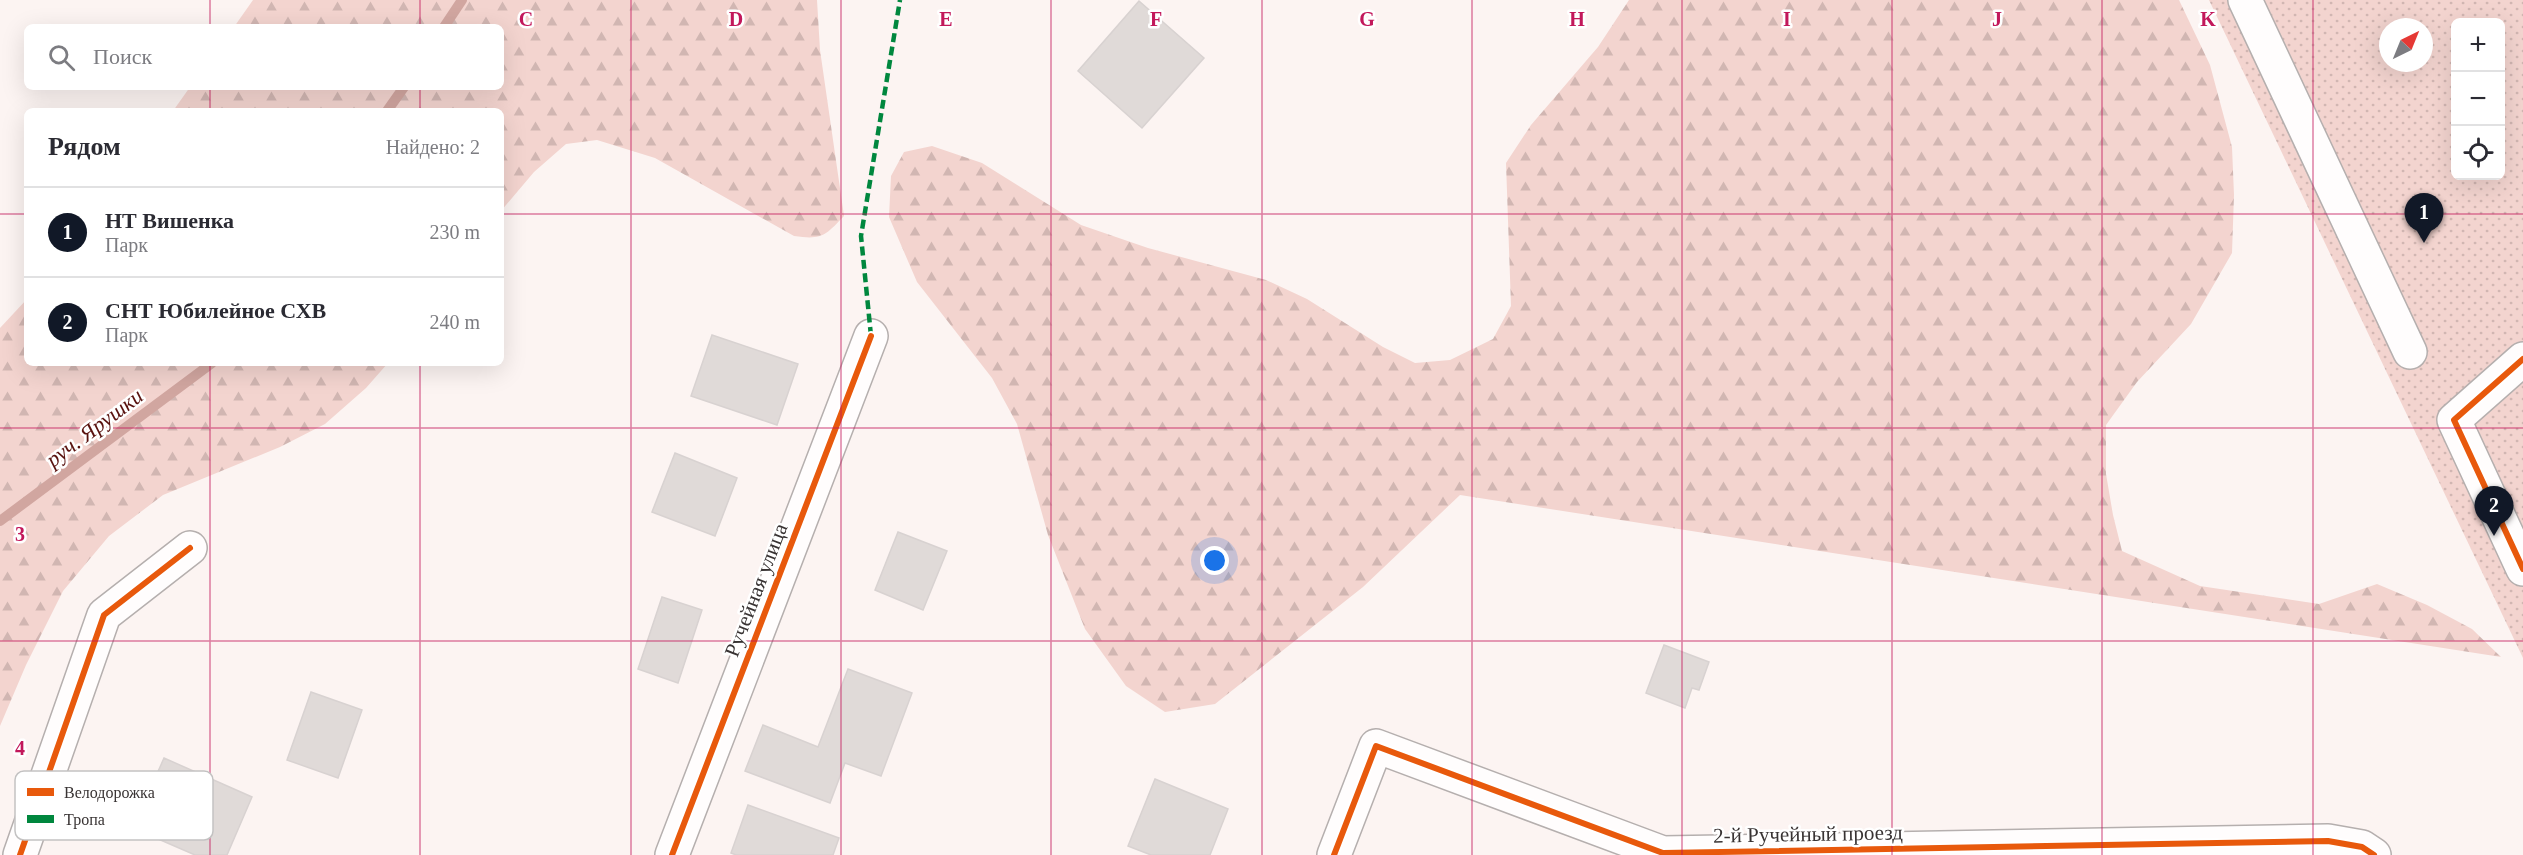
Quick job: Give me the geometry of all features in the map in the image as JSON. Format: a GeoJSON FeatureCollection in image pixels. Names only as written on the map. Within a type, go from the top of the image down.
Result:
{"type":"FeatureCollection","features":[{"type":"Feature","properties":{"kind":"street"},"geometry":{"type":"LineString","coordinates":[[2245,0],[2410,352]]}},
{"type":"Feature","properties":{"kind":"street","name":"Ручейная улица"},"geometry":{"type":"LineString","coordinates":[[672,855],[871,336]]}},
{"type":"Feature","properties":{"kind":"street"},"geometry":{"type":"LineString","coordinates":[[2523,359],[2454,420],[2523,569]]}},
{"type":"Feature","properties":{"kind":"street"},"geometry":{"type":"LineString","coordinates":[[49,771],[104,615],[190,548]]}},
{"type":"Feature","properties":{"kind":"street","name":"2-й Ручейный проезд"},"geometry":{"type":"LineString","coordinates":[[1334,855],[1376,746],[1663,853],[2328,841],[2362,847],[2374,855]]}},
{"type":"Feature","properties":{"kind":"street"},"geometry":{"type":"LineString","coordinates":[[20,855],[25,840]]}},
{"type":"Feature","properties":{"kind":"green space"},"geometry":{"type":"Polygon","coordinates":[[[253,0],[817,0],[820,50],[844,216],[827,232],[817,237],[794,236],[655,158],[597,140],[566,144],[534,172],[504,207],[504,108],[175,108],[188,90],[504,90],[504,24],[236,24],[253,0]]]}},
{"type":"Feature","properties":{"kind":"green space"},"geometry":{"type":"Polygon","coordinates":[[[1629,0],[2179,0],[2210,65],[2232,147],[2234,195],[2232,253],[2191,324],[2137,382],[2106,425],[2106,474],[2122,551],[2200,586],[2319,604],[2377,584],[2427,605],[2472,629],[2501,657],[1460,495],[1363,587],[1215,704],[1165,712],[1126,686],[1085,629],[1048,535],[1017,424],[992,378],[917,282],[889,217],[891,176],[904,152],[932,146],[982,163],[1081,225],[1148,248],[1266,280],[1307,299],[1383,347],[1415,363],[1450,360],[1493,339],[1511,306],[1506,163],[1531,125],[1598,47],[1629,0]]]}},
{"type":"Feature","properties":{"kind":"green space"},"geometry":{"type":"Polygon","coordinates":[[[2209,0],[2523,0],[2523,658],[2209,0]]]}},
{"type":"Feature","properties":{"kind":"green space"},"geometry":{"type":"Polygon","coordinates":[[[24,302],[24,366],[385,366],[366,388],[325,424],[280,447],[163,495],[109,536],[63,591],[26,665],[0,726],[0,328],[24,302]]]}},
{"type":"Feature","properties":{"kind":"building"},"geometry":{"type":"Polygon","coordinates":[[[1139,1],[1204,58],[1142,128],[1078,71],[1139,1]]]}},
{"type":"Feature","properties":{"kind":"building"},"geometry":{"type":"Polygon","coordinates":[[[712,335],[798,364],[777,425],[691,396],[712,335]]]}},
{"type":"Feature","properties":{"kind":"building"},"geometry":{"type":"Polygon","coordinates":[[[675,453],[737,478],[715,536],[652,512],[675,453]]]}},
{"type":"Feature","properties":{"kind":"building"},"geometry":{"type":"Polygon","coordinates":[[[898,532],[947,551],[923,610],[875,590],[898,532]]]}},
{"type":"Feature","properties":{"kind":"building"},"geometry":{"type":"Polygon","coordinates":[[[662,597],[702,610],[678,683],[638,669],[662,597]]]}},
{"type":"Feature","properties":{"kind":"building"},"geometry":{"type":"Polygon","coordinates":[[[1664,645],[1709,662],[1699,690],[1692,688],[1685,708],[1646,693],[1664,645]]]}},
{"type":"Feature","properties":{"kind":"building"},"geometry":{"type":"Polygon","coordinates":[[[848,669],[912,693],[881,776],[845,763],[830,803],[745,771],[763,725],[818,747],[848,669]]]}},
{"type":"Feature","properties":{"kind":"building"},"geometry":{"type":"Polygon","coordinates":[[[311,692],[362,710],[338,778],[287,760],[311,692]]]}},
{"type":"Feature","properties":{"kind":"building"},"geometry":{"type":"Polygon","coordinates":[[[164,758],[193,771],[158,771],[164,758]]]}},
{"type":"Feature","properties":{"kind":"building"},"geometry":{"type":"Polygon","coordinates":[[[1155,779],[1228,809],[1210,855],[1151,855],[1128,846],[1155,779]]]}},
{"type":"Feature","properties":{"kind":"building"},"geometry":{"type":"Polygon","coordinates":[[[213,780],[252,797],[227,855],[195,855],[161,840],[213,840],[213,780]]]}},
{"type":"Feature","properties":{"kind":"building"},"geometry":{"type":"Polygon","coordinates":[[[748,805],[839,838],[833,855],[736,855],[731,853],[748,805]]]}},
{"type":"Feature","properties":{"kind":"waterway","name":"руч. Ярушки"},"geometry":{"type":"LineString","coordinates":[[446,24],[462,0]]}},
{"type":"Feature","properties":{"kind":"waterway","name":"руч. Ярушки"},"geometry":{"type":"LineString","coordinates":[[389,108],[402,90]]}},
{"type":"Feature","properties":{"kind":"waterway","name":"руч. Ярушки"},"geometry":{"type":"LineString","coordinates":[[0,521],[208,366]]}},
{"type":"Feature","properties":{"kind":"marked path"},"geometry":{"type":"LineString","coordinates":[[871,336],[861,236],[900,0]]}},
{"type":"Feature","properties":{"kind":"cycle path"},"geometry":{"type":"LineString","coordinates":[[672,855],[871,336]]}},
{"type":"Feature","properties":{"kind":"cycle path"},"geometry":{"type":"LineString","coordinates":[[2523,359],[2454,420],[2523,569]]}},
{"type":"Feature","properties":{"kind":"cycle path"},"geometry":{"type":"LineString","coordinates":[[49,771],[104,615],[190,548]]}},
{"type":"Feature","properties":{"kind":"cycle path"},"geometry":{"type":"LineString","coordinates":[[1334,855],[1376,746],[1663,853],[2328,841],[2362,847],[2374,855]]}},
{"type":"Feature","properties":{"kind":"cycle path"},"geometry":{"type":"LineString","coordinates":[[20,855],[25,840]]}},
{"type":"Feature","properties":{"kind":"place","name":"НТ Вишенка"},"geometry":{"type":"Point","coordinates":[2424,243]}},
{"type":"Feature","properties":{"kind":"place","name":"СНТ Юбилейное СХВ"},"geometry":{"type":"Point","coordinates":[2494,536]}}]}
